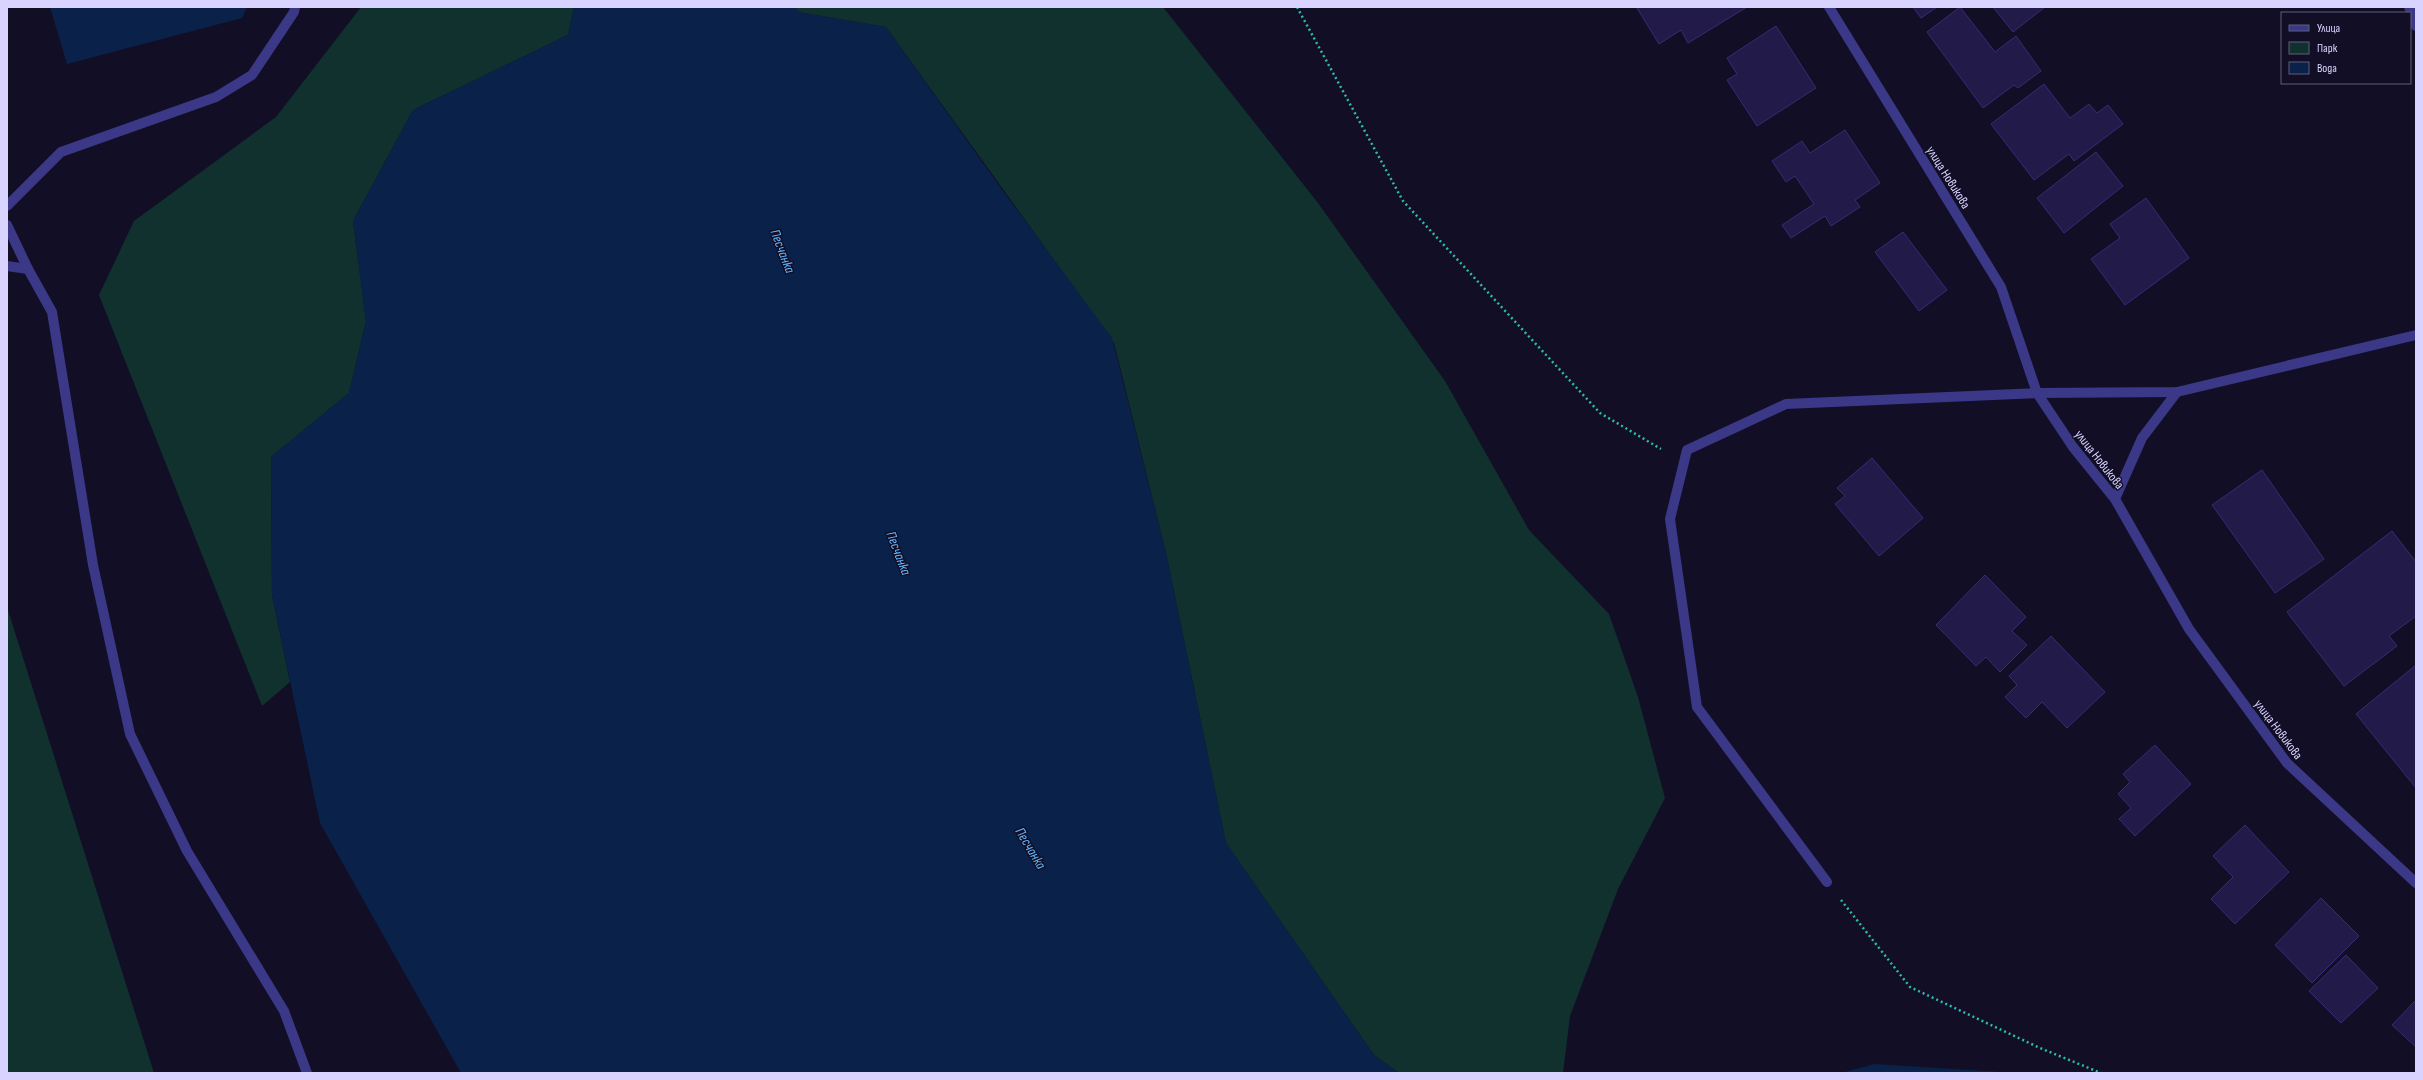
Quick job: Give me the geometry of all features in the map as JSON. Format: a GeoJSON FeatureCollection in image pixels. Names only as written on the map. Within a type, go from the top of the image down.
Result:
{"type":"FeatureCollection","features":[{"type":"Feature","properties":{"kind":"street"},"geometry":{"type":"LineString","coordinates":[[7,206],[61,152],[216,97],[252,76],[294,12],[295,7]]}},
{"type":"Feature","properties":{"kind":"street","name":"улица Новикова"},"geometry":{"type":"LineString","coordinates":[[1829,7],[2001,287],[2037,393],[2073,447],[2115,499],[2189,629],[2287,763],[2416,883]]}},
{"type":"Feature","properties":{"kind":"street"},"geometry":{"type":"LineString","coordinates":[[2411,12],[2416,26]]}},
{"type":"Feature","properties":{"kind":"street"},"geometry":{"type":"LineString","coordinates":[[7,225],[28,269],[52,312],[93,565],[130,734],[187,851],[284,1011],[307,1073]]}},
{"type":"Feature","properties":{"kind":"street"},"geometry":{"type":"LineString","coordinates":[[7,266],[28,269]]}},
{"type":"Feature","properties":{"kind":"street"},"geometry":{"type":"LineString","coordinates":[[1827,882],[1698,707],[1670,519],[1687,450],[1786,404],[2037,393],[2177,392],[2416,335]]}},
{"type":"Feature","properties":{"kind":"street"},"geometry":{"type":"LineString","coordinates":[[2115,499],[2142,438],[2177,392]]}},
{"type":"Feature","properties":{"kind":"path"},"geometry":{"type":"LineString","coordinates":[[1297,7],[1403,201],[1600,413],[1684,463]]}},
{"type":"Feature","properties":{"kind":"path"},"geometry":{"type":"LineString","coordinates":[[1827,882],[1910,987],[2040,1048],[2101,1073]]}},
{"type":"Feature","properties":{"kind":"green space"},"geometry":{"type":"Polygon","coordinates":[[[361,7],[574,7],[568,35],[413,110],[353,221],[366,321],[349,393],[271,457],[272,595],[290,682],[262,706],[99,295],[134,221],[276,117],[361,7]]]}},
{"type":"Feature","properties":{"kind":"green space"},"geometry":{"type":"Polygon","coordinates":[[[795,7],[1163,7],[1318,203],[1445,381],[1529,530],[1609,614],[1638,697],[1665,798],[1618,889],[1570,1016],[1563,1073],[1399,1073],[1374,1055],[1226,843],[1166,553],[1114,343],[886,27],[798,12],[795,7]]]}},
{"type":"Feature","properties":{"kind":"green space"},"geometry":{"type":"Polygon","coordinates":[[[7,607],[154,1073],[7,1073],[7,607]]]}},
{"type":"Feature","properties":{"kind":"water"},"geometry":{"type":"Polygon","coordinates":[[[50,7],[247,7],[242,18],[67,64],[50,7]]]}},
{"type":"Feature","properties":{"kind":"water","name":"Песчанка"},"geometry":{"type":"Polygon","coordinates":[[[574,7],[795,7],[798,12],[886,27],[998,184],[1112,338],[1166,553],[1226,843],[1374,1055],[1399,1073],[461,1073],[320,823],[272,595],[271,457],[349,393],[366,321],[353,221],[413,110],[568,35],[574,7]]]}},
{"type":"Feature","properties":{"kind":"water"},"geometry":{"type":"Polygon","coordinates":[[[1875,1064],[2017,1073],[1841,1073],[1875,1064]]]}},
{"type":"Feature","properties":{"kind":"building"},"geometry":{"type":"Polygon","coordinates":[[[1747,7],[1688,43],[1681,30],[1659,44],[1637,8],[1747,7]]]}},
{"type":"Feature","properties":{"kind":"building"},"geometry":{"type":"Polygon","coordinates":[[[1913,7],[1937,7],[1921,18],[1913,7]]]}},
{"type":"Feature","properties":{"kind":"building"},"geometry":{"type":"Polygon","coordinates":[[[1960,7],[1995,52],[2016,36],[2041,71],[2018,88],[2014,85],[1983,108],[1927,32],[1960,7]]]}},
{"type":"Feature","properties":{"kind":"building"},"geometry":{"type":"Polygon","coordinates":[[[1993,7],[2045,7],[2013,32],[1993,7]]]}},
{"type":"Feature","properties":{"kind":"building"},"geometry":{"type":"Polygon","coordinates":[[[1776,26],[1816,88],[1757,126],[1727,80],[1737,74],[1727,58],[1776,26]]]}},
{"type":"Feature","properties":{"kind":"building"},"geometry":{"type":"Polygon","coordinates":[[[2044,84],[2070,118],[2089,104],[2097,113],[2108,105],[2123,124],[2074,161],[2069,154],[2034,180],[1991,124],[2044,84]]]}},
{"type":"Feature","properties":{"kind":"building"},"geometry":{"type":"Polygon","coordinates":[[[1845,130],[1880,183],[1855,200],[1860,207],[1831,226],[1825,216],[1791,238],[1782,225],[1814,204],[1795,176],[1786,182],[1772,161],[1802,141],[1810,153],[1845,130]]]}},
{"type":"Feature","properties":{"kind":"building"},"geometry":{"type":"Polygon","coordinates":[[[2096,152],[2123,186],[2064,233],[2037,198],[2096,152]]]}},
{"type":"Feature","properties":{"kind":"building"},"geometry":{"type":"Polygon","coordinates":[[[2146,198],[2189,258],[2125,305],[2091,259],[2120,238],[2110,224],[2146,198]]]}},
{"type":"Feature","properties":{"kind":"building"},"geometry":{"type":"Polygon","coordinates":[[[1903,232],[1947,290],[1919,311],[1875,252],[1903,232]]]}},
{"type":"Feature","properties":{"kind":"building"},"geometry":{"type":"Polygon","coordinates":[[[1872,458],[1923,518],[1879,556],[1835,504],[1845,496],[1837,488],[1872,458]]]}},
{"type":"Feature","properties":{"kind":"building"},"geometry":{"type":"Polygon","coordinates":[[[2262,470],[2324,559],[2275,593],[2212,505],[2262,470]]]}},
{"type":"Feature","properties":{"kind":"building"},"geometry":{"type":"Polygon","coordinates":[[[2392,531],[2416,562],[2416,616],[2389,636],[2397,646],[2344,686],[2287,612],[2392,531]]]}},
{"type":"Feature","properties":{"kind":"building"},"geometry":{"type":"Polygon","coordinates":[[[1985,575],[2026,617],[2012,631],[2027,645],[2000,672],[1986,657],[1976,666],[1936,625],[1985,575]]]}},
{"type":"Feature","properties":{"kind":"building"},"geometry":{"type":"Polygon","coordinates":[[[2051,636],[2105,692],[2067,728],[2042,702],[2026,718],[2005,697],[2017,685],[2009,676],[2051,636]]]}},
{"type":"Feature","properties":{"kind":"building"},"geometry":{"type":"Polygon","coordinates":[[[2416,665],[2416,788],[2356,714],[2416,665]]]}},
{"type":"Feature","properties":{"kind":"building"},"geometry":{"type":"Polygon","coordinates":[[[2155,745],[2191,784],[2135,836],[2119,819],[2131,808],[2118,794],[2130,782],[2123,774],[2155,745]]]}},
{"type":"Feature","properties":{"kind":"building"},"geometry":{"type":"Polygon","coordinates":[[[2245,825],[2289,872],[2235,924],[2211,899],[2233,877],[2213,856],[2245,825]]]}},
{"type":"Feature","properties":{"kind":"building"},"geometry":{"type":"Polygon","coordinates":[[[2321,898],[2359,936],[2312,983],[2275,945],[2321,898]]]}},
{"type":"Feature","properties":{"kind":"building"},"geometry":{"type":"Polygon","coordinates":[[[2346,955],[2378,988],[2341,1023],[2309,991],[2346,955]]]}},
{"type":"Feature","properties":{"kind":"building"},"geometry":{"type":"Polygon","coordinates":[[[2416,1000],[2416,1047],[2392,1025],[2416,1000]]]}}]}
